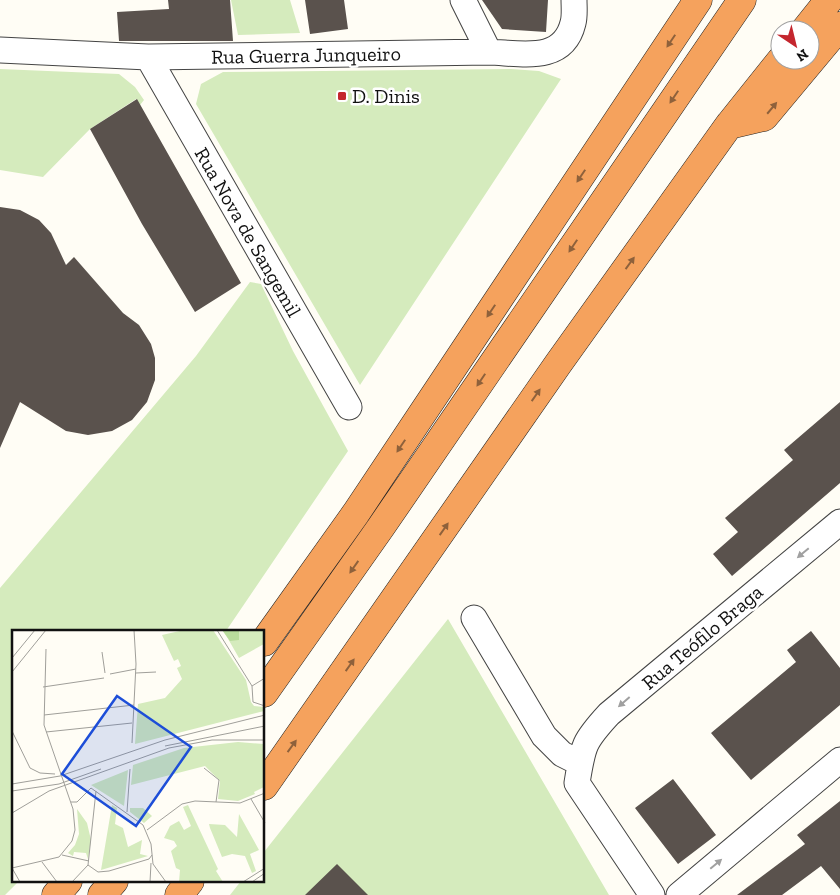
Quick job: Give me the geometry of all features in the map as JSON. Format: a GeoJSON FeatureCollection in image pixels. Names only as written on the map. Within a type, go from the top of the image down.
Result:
{"type":"FeatureCollection","features":[{"type":"Feature","properties":{"kind":"highway"},"geometry":{"type":"LineString","coordinates":[[265,641],[356,514],[698,0]]}},
{"type":"Feature","properties":{"kind":"highway"},"geometry":{"type":"LineString","coordinates":[[265,692],[382,527],[742,0]]}},
{"type":"Feature","properties":{"kind":"highway"},"geometry":{"type":"LineString","coordinates":[[813,20],[828,0]]}},
{"type":"Feature","properties":{"kind":"highway"},"geometry":{"type":"LineString","coordinates":[[729,125],[764,118],[840,26]]}},
{"type":"Feature","properties":{"kind":"highway"},"geometry":{"type":"LineString","coordinates":[[265,785],[552,372],[729,125],[773,70]]}},
{"type":"Feature","properties":{"kind":"highway"},"geometry":{"type":"LineString","coordinates":[[56,895],[67,882]]}},
{"type":"Feature","properties":{"kind":"highway"},"geometry":{"type":"LineString","coordinates":[[102,895],[113,882]]}},
{"type":"Feature","properties":{"kind":"highway"},"geometry":{"type":"LineString","coordinates":[[178,895],[189,882]]}},
{"type":"Feature","properties":{"kind":"street"},"geometry":{"type":"LineString","coordinates":[[464,0],[489,52]]}},
{"type":"Feature","properties":{"kind":"street","name":"Rua Guerra Junqueiro"},"geometry":{"type":"LineString","coordinates":[[0,50],[148,57],[489,52],[545,55],[567,41],[573,22],[574,0]]}},
{"type":"Feature","properties":{"kind":"street","name":"Rua Nova de Sangemil"},"geometry":{"type":"LineString","coordinates":[[148,57],[349,408]]}},
{"type":"Feature","properties":{"kind":"street","name":"Rua Teófilo Braga"},"geometry":{"type":"LineString","coordinates":[[580,763],[582,749],[590,734],[609,714],[840,522]]}},
{"type":"Feature","properties":{"kind":"street"},"geometry":{"type":"LineString","coordinates":[[474,618],[544,736],[562,754],[580,763],[577,784],[652,895]]}},
{"type":"Feature","properties":{"kind":"street"},"geometry":{"type":"LineString","coordinates":[[679,895],[840,760]]}},
{"type":"Feature","properties":{"kind":"green space"},"geometry":{"type":"Polygon","coordinates":[[[231,0],[290,0],[300,33],[238,35],[231,0]]]}},
{"type":"Feature","properties":{"kind":"green space"},"geometry":{"type":"Polygon","coordinates":[[[0,69],[119,74],[135,87],[144,100],[140,105],[136,99],[90,129],[43,177],[0,170],[0,69]]]}},
{"type":"Feature","properties":{"kind":"green space"},"geometry":{"type":"Polygon","coordinates":[[[511,69],[539,71],[561,79],[360,385],[196,104],[201,84],[223,72],[511,69]]]}},
{"type":"Feature","properties":{"kind":"green space"},"geometry":{"type":"Polygon","coordinates":[[[250,282],[261,284],[293,351],[348,451],[227,630],[12,630],[12,882],[18,882],[5,895],[0,895],[0,588],[196,356],[250,282]]]}},
{"type":"Feature","properties":{"kind":"green space"},"geometry":{"type":"Polygon","coordinates":[[[448,619],[609,895],[230,895],[240,882],[265,882],[265,851],[448,619]]]}},
{"type":"Feature","properties":{"kind":"building"},"geometry":{"type":"Polygon","coordinates":[[[168,0],[230,0],[233,41],[119,41],[117,12],[169,9],[168,0]]]}},
{"type":"Feature","properties":{"kind":"building"},"geometry":{"type":"Polygon","coordinates":[[[305,0],[344,0],[348,29],[310,34],[305,0]]]}},
{"type":"Feature","properties":{"kind":"building"},"geometry":{"type":"Polygon","coordinates":[[[482,0],[548,0],[546,32],[502,29],[482,0]]]}},
{"type":"Feature","properties":{"kind":"building"},"geometry":{"type":"Polygon","coordinates":[[[137,99],[241,283],[195,312],[142,224],[90,129],[137,99]]]}},
{"type":"Feature","properties":{"kind":"building"},"geometry":{"type":"Polygon","coordinates":[[[0,207],[20,210],[39,220],[51,233],[66,265],[74,257],[123,313],[139,325],[151,344],[155,358],[155,380],[147,402],[132,420],[112,431],[88,435],[66,431],[20,402],[0,448],[0,207]]]}},
{"type":"Feature","properties":{"kind":"building"},"geometry":{"type":"Polygon","coordinates":[[[840,402],[840,483],[732,576],[713,554],[738,532],[725,518],[793,460],[784,450],[840,402]]]}},
{"type":"Feature","properties":{"kind":"building"},"geometry":{"type":"Polygon","coordinates":[[[811,631],[840,668],[840,705],[751,780],[711,733],[796,662],[787,650],[811,631]]]}},
{"type":"Feature","properties":{"kind":"building"},"geometry":{"type":"Polygon","coordinates":[[[673,779],[716,835],[678,864],[635,808],[673,779]]]}},
{"type":"Feature","properties":{"kind":"building"},"geometry":{"type":"Polygon","coordinates":[[[840,801],[840,889],[821,866],[782,895],[737,895],[805,844],[797,835],[840,801]]]}},
{"type":"Feature","properties":{"kind":"building"},"geometry":{"type":"Polygon","coordinates":[[[337,864],[368,895],[305,895],[337,864]]]}},
{"type":"Feature","properties":{"kind":"place","name":"D. Dinis"},"geometry":{"type":"Point","coordinates":[342,96]}}]}
